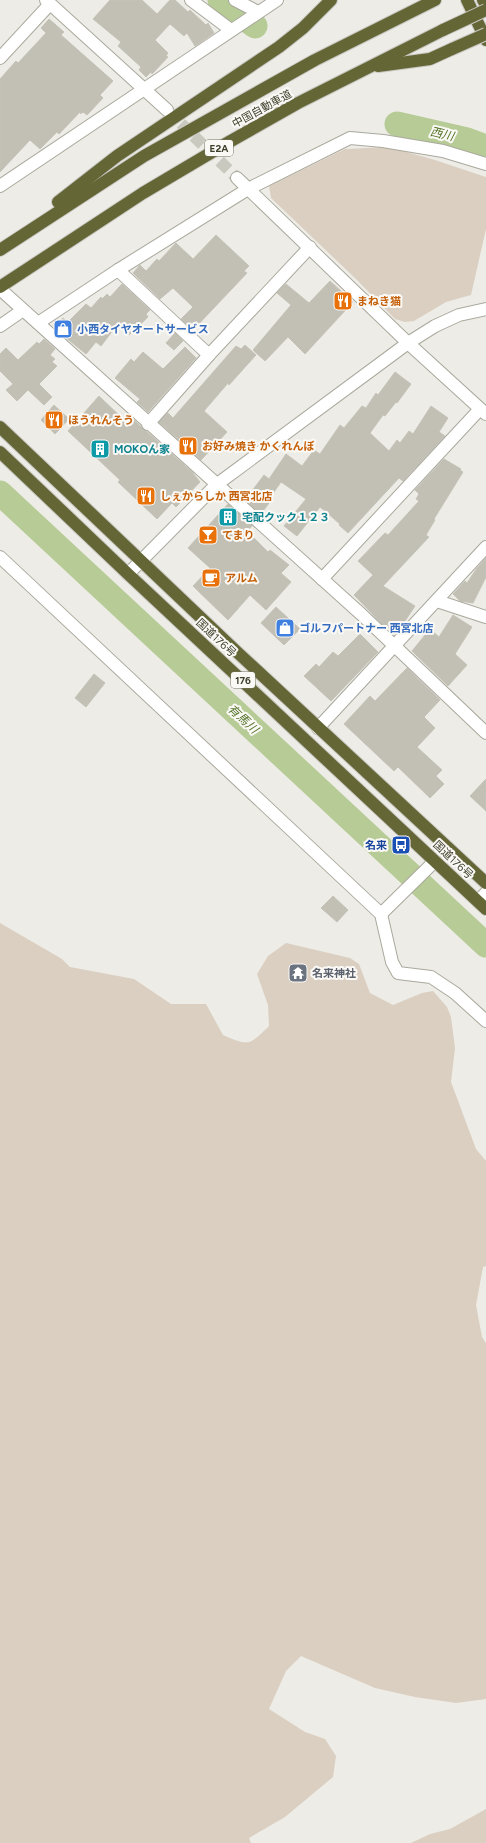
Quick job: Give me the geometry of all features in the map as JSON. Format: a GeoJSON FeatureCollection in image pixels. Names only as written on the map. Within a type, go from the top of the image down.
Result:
{"type":"FeatureCollection","features":[{"type":"Feature","properties":{"kind":"highway"},"geometry":{"type":"LineString","coordinates":[[0,249],[117,156],[279,46],[303,28],[331,0]]}},
{"type":"Feature","properties":{"kind":"highway"},"geometry":{"type":"LineString","coordinates":[[467,0],[486,40]]}},
{"type":"Feature","properties":{"kind":"highway"},"geometry":{"type":"LineString","coordinates":[[483,0],[486,5]]}},
{"type":"Feature","properties":{"kind":"highway","name":"中国自動車道"},"geometry":{"type":"LineString","coordinates":[[0,249],[144,156],[315,60],[433,1]]}},
{"type":"Feature","properties":{"kind":"highway","name":"中国自動車道"},"geometry":{"type":"LineString","coordinates":[[2,287],[143,192],[298,103],[368,67],[486,10]]}},
{"type":"Feature","properties":{"kind":"highway"},"geometry":{"type":"LineString","coordinates":[[368,67],[430,59],[486,34]]}},
{"type":"Feature","properties":{"kind":"highway","name":"国道176号"},"geometry":{"type":"LineString","coordinates":[[0,427],[318,728],[486,883]]}},
{"type":"Feature","properties":{"kind":"highway","name":"国道176号"},"geometry":{"type":"LineString","coordinates":[[0,452],[128,574],[435,861],[483,901]]}},
{"type":"Feature","properties":{"kind":"street"},"geometry":{"type":"LineString","coordinates":[[191,0],[234,28]]}},
{"type":"Feature","properties":{"kind":"street"},"geometry":{"type":"LineString","coordinates":[[235,0],[256,14]]}},
{"type":"Feature","properties":{"kind":"street"},"geometry":{"type":"LineString","coordinates":[[0,186],[142,89],[277,0]]}},
{"type":"Feature","properties":{"kind":"street"},"geometry":{"type":"LineString","coordinates":[[0,58],[48,2],[142,89],[167,110]]}},
{"type":"Feature","properties":{"kind":"street"},"geometry":{"type":"LineString","coordinates":[[38,323],[118,270],[248,189],[350,138],[383,141],[443,151],[486,164]]}},
{"type":"Feature","properties":{"kind":"street"},"geometry":{"type":"LineString","coordinates":[[237,178],[408,343],[483,412],[322,579]]}},
{"type":"Feature","properties":{"kind":"street"},"geometry":{"type":"LineString","coordinates":[[148,424],[209,355],[310,247]]}},
{"type":"Feature","properties":{"kind":"street"},"geometry":{"type":"LineString","coordinates":[[118,270],[209,355]]}},
{"type":"Feature","properties":{"kind":"street"},"geometry":{"type":"LineString","coordinates":[[2,287],[23,310],[322,579],[486,733]]}},
{"type":"Feature","properties":{"kind":"street"},"geometry":{"type":"LineString","coordinates":[[128,574],[142,562],[216,485],[408,343],[435,326],[459,315],[486,309]]}},
{"type":"Feature","properties":{"kind":"street"},"geometry":{"type":"LineString","coordinates":[[0,326],[23,310]]}},
{"type":"Feature","properties":{"kind":"street"},"geometry":{"type":"LineString","coordinates":[[318,728],[437,601],[486,546]]}},
{"type":"Feature","properties":{"kind":"street"},"geometry":{"type":"LineString","coordinates":[[0,557],[381,914],[392,962],[398,973],[431,977],[455,993],[486,1021]]}},
{"type":"Feature","properties":{"kind":"street"},"geometry":{"type":"LineString","coordinates":[[437,601],[486,617]]}},
{"type":"Feature","properties":{"kind":"street"},"geometry":{"type":"LineString","coordinates":[[381,914],[435,861]]}},
{"type":"Feature","properties":{"kind":"shaded area"},"geometry":{"type":"Polygon","coordinates":[[[389,147],[486,177],[486,229],[471,295],[446,302],[414,321],[405,322],[395,319],[357,280],[271,198],[269,186],[345,149],[389,147]]]}},
{"type":"Feature","properties":{"kind":"shaded area"},"geometry":{"type":"Polygon","coordinates":[[[0,923],[62,959],[70,967],[134,979],[171,1004],[206,1004],[223,1035],[238,1041],[253,1041],[269,1026],[268,1005],[257,974],[268,956],[286,943],[350,958],[359,964],[370,993],[393,1005],[422,993],[433,991],[447,1007],[451,1017],[455,1048],[451,1082],[476,1149],[486,1161],[486,1266],[483,1267],[476,1305],[482,1337],[486,1343],[486,1699],[456,1703],[415,1697],[375,1688],[301,1656],[286,1671],[269,1709],[305,1732],[325,1739],[336,1756],[333,1777],[285,1817],[249,1838],[251,1843],[0,1843],[0,923]]]}},
{"type":"Feature","properties":{"kind":"shaded area"},"geometry":{"type":"Polygon","coordinates":[[[486,1809],[486,1843],[411,1843],[430,1834],[450,1829],[486,1809]]]}},
{"type":"Feature","properties":{"kind":"building"},"geometry":{"type":"Polygon","coordinates":[[[110,0],[142,0],[157,14],[170,0],[175,0],[188,12],[190,10],[206,25],[208,23],[214,33],[195,46],[187,33],[184,36],[170,24],[155,40],[168,53],[166,56],[168,57],[152,74],[151,72],[146,77],[139,70],[141,67],[118,46],[121,42],[93,19],[110,0]]]}},
{"type":"Feature","properties":{"kind":"building"},"geometry":{"type":"Polygon","coordinates":[[[49,19],[64,32],[61,35],[113,81],[100,95],[103,98],[87,115],[83,112],[81,114],[80,112],[59,134],[57,132],[40,149],[30,140],[0,172],[0,79],[16,61],[18,63],[46,33],[41,28],[49,19]]]}},
{"type":"Feature","properties":{"kind":"building"},"geometry":{"type":"Polygon","coordinates":[[[216,235],[249,266],[244,271],[247,273],[193,330],[181,319],[193,307],[173,288],[160,299],[133,273],[140,265],[146,271],[157,259],[159,261],[176,243],[193,259],[216,235]]]}},
{"type":"Feature","properties":{"kind":"building"},"geometry":{"type":"Polygon","coordinates":[[[330,281],[353,302],[305,354],[288,337],[265,361],[253,350],[291,305],[277,293],[286,284],[309,303],[330,281]]]}},
{"type":"Feature","properties":{"kind":"building"},"geometry":{"type":"Polygon","coordinates":[[[122,284],[150,310],[146,314],[148,317],[129,335],[117,325],[101,346],[96,342],[86,354],[54,328],[63,318],[68,322],[86,304],[91,308],[101,297],[102,299],[107,294],[110,297],[122,284]]]}},
{"type":"Feature","properties":{"kind":"building"},"geometry":{"type":"Polygon","coordinates":[[[175,333],[183,341],[174,350],[166,343],[175,333]]]}},
{"type":"Feature","properties":{"kind":"building"},"geometry":{"type":"Polygon","coordinates":[[[44,339],[55,349],[50,355],[55,359],[52,362],[57,366],[39,384],[52,397],[44,405],[28,390],[17,401],[6,390],[13,384],[0,371],[0,354],[6,348],[18,360],[37,342],[39,344],[44,339]]]}},
{"type":"Feature","properties":{"kind":"building"},"geometry":{"type":"Polygon","coordinates":[[[245,345],[256,355],[229,385],[228,383],[204,411],[227,432],[201,460],[159,422],[168,413],[173,418],[236,346],[241,349],[245,345]]]}},
{"type":"Feature","properties":{"kind":"building"},"geometry":{"type":"Polygon","coordinates":[[[185,347],[196,358],[148,412],[137,402],[140,399],[115,378],[131,359],[134,362],[143,352],[163,369],[185,347]]]}},
{"type":"Feature","properties":{"kind":"building"},"geometry":{"type":"Polygon","coordinates":[[[395,372],[411,384],[397,403],[396,402],[385,416],[383,415],[370,433],[389,451],[397,440],[400,443],[409,431],[413,434],[431,406],[448,418],[439,432],[445,436],[403,481],[399,478],[348,533],[320,507],[297,536],[284,526],[306,499],[281,482],[267,502],[269,503],[261,514],[245,500],[264,475],[269,479],[286,454],[302,466],[314,450],[320,454],[340,425],[344,428],[362,406],[366,408],[376,393],[378,395],[395,372]]]}},
{"type":"Feature","properties":{"kind":"building"},"geometry":{"type":"Polygon","coordinates":[[[99,396],[123,419],[127,414],[192,472],[200,482],[176,507],[172,503],[157,519],[118,482],[120,480],[68,431],[99,396]]]}},
{"type":"Feature","properties":{"kind":"building"},"geometry":{"type":"Polygon","coordinates":[[[54,405],[69,419],[55,434],[41,420],[54,405]]]}},
{"type":"Feature","properties":{"kind":"building"},"geometry":{"type":"Polygon","coordinates":[[[444,459],[461,469],[460,470],[463,472],[434,519],[435,520],[426,535],[429,537],[383,586],[415,606],[399,630],[392,626],[390,629],[382,624],[354,595],[373,575],[358,561],[385,533],[388,535],[419,501],[416,499],[419,494],[415,490],[444,459]]]}},
{"type":"Feature","properties":{"kind":"building"},"geometry":{"type":"Polygon","coordinates":[[[228,504],[252,526],[249,529],[254,533],[252,536],[268,552],[270,550],[289,565],[281,573],[291,582],[266,610],[250,595],[228,620],[193,586],[210,568],[188,548],[228,504]]]}},
{"type":"Feature","properties":{"kind":"building"},"geometry":{"type":"Polygon","coordinates":[[[486,558],[486,577],[473,603],[460,601],[453,594],[465,581],[467,583],[486,558]]]}},
{"type":"Feature","properties":{"kind":"building"},"geometry":{"type":"Polygon","coordinates":[[[276,607],[300,629],[284,645],[261,623],[276,607]]]}},
{"type":"Feature","properties":{"kind":"building"},"geometry":{"type":"Polygon","coordinates":[[[453,615],[472,627],[455,654],[467,665],[448,686],[412,651],[430,629],[439,637],[453,615]]]}},
{"type":"Feature","properties":{"kind":"building"},"geometry":{"type":"Polygon","coordinates":[[[360,634],[378,652],[331,701],[304,676],[316,664],[319,667],[333,652],[338,656],[360,634]]]}},
{"type":"Feature","properties":{"kind":"building"},"geometry":{"type":"Polygon","coordinates":[[[407,668],[440,700],[424,717],[435,728],[417,747],[442,770],[436,776],[444,784],[430,798],[398,767],[394,771],[344,724],[370,696],[375,701],[407,668]]]}},
{"type":"Feature","properties":{"kind":"building"},"geometry":{"type":"Polygon","coordinates":[[[94,674],[105,683],[86,707],[75,698],[94,674]]]}},
{"type":"Feature","properties":{"kind":"building"},"geometry":{"type":"Polygon","coordinates":[[[486,779],[486,811],[470,796],[486,779]]]}},
{"type":"Feature","properties":{"kind":"building"},"geometry":{"type":"Polygon","coordinates":[[[333,896],[348,910],[337,922],[321,908],[333,896]]]}},
{"type":"Feature","properties":{"kind":"waterway","name":"西川"},"geometry":{"type":"LineString","coordinates":[[220,0],[255,26]]}},
{"type":"Feature","properties":{"kind":"waterway","name":"西川"},"geometry":{"type":"LineString","coordinates":[[397,124],[467,140],[486,147]]}},
{"type":"Feature","properties":{"kind":"waterway","name":"有馬川"},"geometry":{"type":"LineString","coordinates":[[0,493],[486,945]]}},
{"type":"Feature","properties":{"kind":"tunnel"},"geometry":{"type":"LineString","coordinates":[[168,111],[237,178]]}},
{"type":"Feature","properties":{"kind":"place","name":"まねき猫"},"geometry":{"type":"Point","coordinates":[343,301]}},
{"type":"Feature","properties":{"kind":"place","name":"小西タイヤオートサービス"},"geometry":{"type":"Point","coordinates":[63,329]}},
{"type":"Feature","properties":{"kind":"place","name":"ほうれんそう"},"geometry":{"type":"Point","coordinates":[54,420]}},
{"type":"Feature","properties":{"kind":"place","name":"お好み焼き かくれんぼ"},"geometry":{"type":"Point","coordinates":[188,446]}},
{"type":"Feature","properties":{"kind":"place","name":"MOKOん家"},"geometry":{"type":"Point","coordinates":[100,449]}},
{"type":"Feature","properties":{"kind":"place","name":"しぇからしか 西宮北店"},"geometry":{"type":"Point","coordinates":[146,496]}},
{"type":"Feature","properties":{"kind":"place","name":"宅配クック１２３"},"geometry":{"type":"Point","coordinates":[228,517]}},
{"type":"Feature","properties":{"kind":"place","name":"てまり"},"geometry":{"type":"Point","coordinates":[208,535]}},
{"type":"Feature","properties":{"kind":"place","name":"アルム"},"geometry":{"type":"Point","coordinates":[211,578]}},
{"type":"Feature","properties":{"kind":"place","name":"ゴルフパートナー 西宮北店"},"geometry":{"type":"Point","coordinates":[285,628]}},
{"type":"Feature","properties":{"kind":"place","name":"名来"},"geometry":{"type":"Point","coordinates":[401,845]}},
{"type":"Feature","properties":{"kind":"place","name":"名来神社"},"geometry":{"type":"Point","coordinates":[298,973]}}]}
